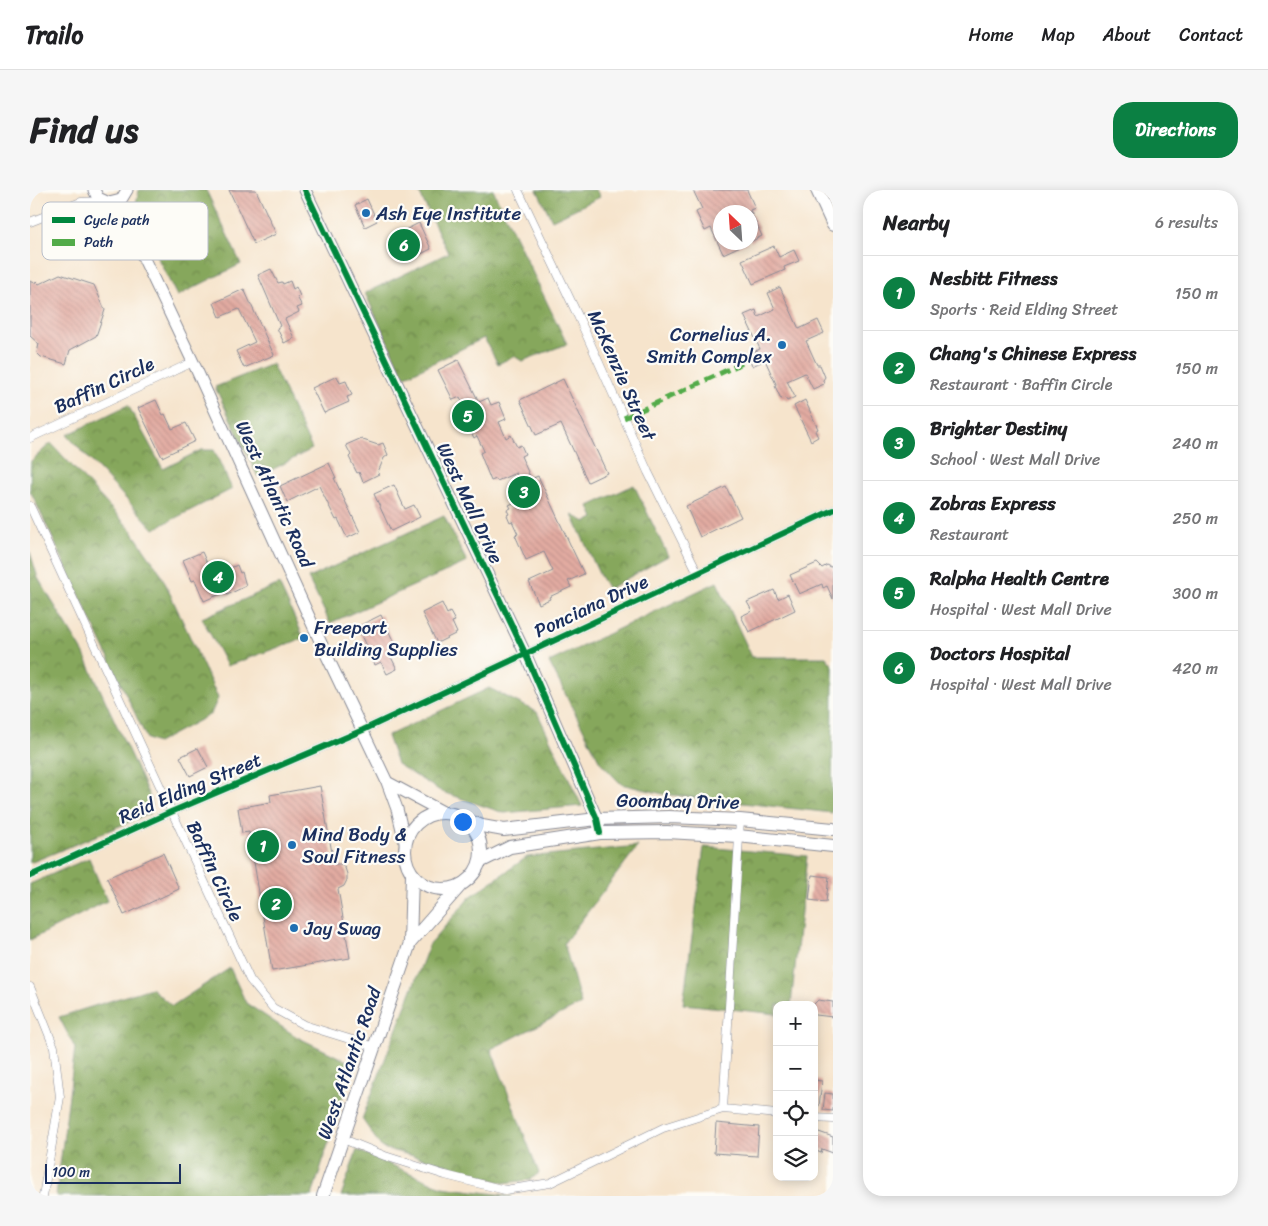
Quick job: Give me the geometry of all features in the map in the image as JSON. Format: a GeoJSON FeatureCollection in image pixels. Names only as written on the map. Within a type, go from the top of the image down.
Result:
{"type":"FeatureCollection","features":[{"type":"Feature","properties":{"kind":"main road","name":"West Atlantic Road"},"geometry":{"type":"LineString","coordinates":[[94,190],[98,198],[104,202],[118,202],[127,191]]}},
{"type":"Feature","properties":{"kind":"main road","name":"West Mall Drive"},"geometry":{"type":"LineString","coordinates":[[305,190],[525,653],[597,819],[600,833]]}},
{"type":"Feature","properties":{"kind":"main road"},"geometry":{"type":"LineString","coordinates":[[817,190],[833,225]]}},
{"type":"Feature","properties":{"kind":"main road","name":"West Atlantic Road"},"geometry":{"type":"LineString","coordinates":[[145,260],[387,782],[397,808],[405,842]]}},
{"type":"Feature","properties":{"kind":"main road"},"geometry":{"type":"LineString","coordinates":[[387,782],[443,812]]}},
{"type":"Feature","properties":{"kind":"main road"},"geometry":{"type":"LineString","coordinates":[[443,812],[455,814],[465,819],[480,838],[482,850],[480,862],[469,880],[460,886],[447,889],[434,888],[422,883],[412,874],[405,859],[405,842],[415,824],[423,817],[443,812]]}},
{"type":"Feature","properties":{"kind":"main road","name":"Goombay Drive"},"geometry":{"type":"LineString","coordinates":[[465,819],[482,826],[504,830],[597,819],[668,818],[740,820],[833,830]]}},
{"type":"Feature","properties":{"kind":"main road"},"geometry":{"type":"LineString","coordinates":[[832,846],[833,830]]}},
{"type":"Feature","properties":{"kind":"main road","name":"Goombay Drive"},"geometry":{"type":"LineString","coordinates":[[480,862],[510,847],[600,833],[667,832],[738,836],[832,846]]}},
{"type":"Feature","properties":{"kind":"main road","name":"West Atlantic Road"},"geometry":{"type":"LineString","coordinates":[[323,1196],[410,943],[412,874]]}},
{"type":"Feature","properties":{"kind":"main road","name":"West Atlantic Road"},"geometry":{"type":"LineString","coordinates":[[410,943],[460,886]]}},
{"type":"Feature","properties":{"kind":"street"},"geometry":{"type":"LineString","coordinates":[[77,202],[90,190]]}},
{"type":"Feature","properties":{"kind":"street","name":"McKenzie Street"},"geometry":{"type":"LineString","coordinates":[[518,190],[578,316],[648,472],[698,573]]}},
{"type":"Feature","properties":{"kind":"street"},"geometry":{"type":"LineString","coordinates":[[84,202],[104,202]]}},
{"type":"Feature","properties":{"kind":"street"},"geometry":{"type":"LineString","coordinates":[[30,222],[42,217]]}},
{"type":"Feature","properties":{"kind":"street","name":"Baffin Circle"},"geometry":{"type":"LineString","coordinates":[[30,438],[193,362]]}},
{"type":"Feature","properties":{"kind":"street","name":"Baffin Circle"},"geometry":{"type":"LineString","coordinates":[[30,506],[250,980],[273,1008],[304,1025],[375,1047]]}},
{"type":"Feature","properties":{"kind":"street","name":"Ponciana Drive"},"geometry":{"type":"LineString","coordinates":[[362,730],[833,510]]}},
{"type":"Feature","properties":{"kind":"street","name":"Reid Elding Street"},"geometry":{"type":"LineString","coordinates":[[30,876],[171,812],[362,730]]}},
{"type":"Feature","properties":{"kind":"street"},"geometry":{"type":"LineString","coordinates":[[723,1109],[740,820]]}},
{"type":"Feature","properties":{"kind":"street"},"geometry":{"type":"LineString","coordinates":[[30,987],[54,1047],[60,1097],[43,1196]]}},
{"type":"Feature","properties":{"kind":"street"},"geometry":{"type":"LineString","coordinates":[[343,1139],[385,1156],[436,1173],[505,1190],[550,1183],[662,1128],[723,1109],[773,1114]]}},
{"type":"Feature","properties":{"kind":"street"},"geometry":{"type":"LineString","coordinates":[[818,1118],[833,1119]]}},
{"type":"Feature","properties":{"kind":"green space"},"geometry":{"type":"Polygon","coordinates":[[[139,190],[206,190],[241,264],[177,296],[159,260],[208,260],[208,202],[136,202],[139,190]]]}},
{"type":"Feature","properties":{"kind":"green space"},"geometry":{"type":"Polygon","coordinates":[[[418,190],[493,190],[567,344],[522,361],[514,356],[498,364],[484,338],[404,377],[365,293],[448,253],[418,190]]]}},
{"type":"Feature","properties":{"kind":"green space"},"geometry":{"type":"Polygon","coordinates":[[[537,190],[596,190],[600,197],[552,220],[537,190]]]}},
{"type":"Feature","properties":{"kind":"green space"},"geometry":{"type":"Polygon","coordinates":[[[272,364],[312,449],[258,477],[215,387],[272,364]]]}},
{"type":"Feature","properties":{"kind":"green space"},"geometry":{"type":"Polygon","coordinates":[[[128,405],[163,469],[201,450],[214,450],[232,489],[154,529],[67,435],[128,405]]]}},
{"type":"Feature","properties":{"kind":"green space"},"geometry":{"type":"Polygon","coordinates":[[[51,443],[131,530],[160,572],[218,698],[211,714],[157,743],[147,739],[30,490],[31,461],[51,443]]]}},
{"type":"Feature","properties":{"kind":"green space"},"geometry":{"type":"Polygon","coordinates":[[[634,485],[668,556],[608,589],[600,576],[572,515],[586,522],[594,518],[589,506],[634,485]]]}},
{"type":"Feature","properties":{"kind":"green space"},"geometry":{"type":"Polygon","coordinates":[[[444,516],[467,562],[330,623],[308,578],[444,516]]]}},
{"type":"Feature","properties":{"kind":"green space"},"geometry":{"type":"Polygon","coordinates":[[[30,552],[38,578],[83,652],[151,800],[151,813],[30,863],[30,552]]]}},
{"type":"Feature","properties":{"kind":"green space"},"geometry":{"type":"Polygon","coordinates":[[[717,582],[752,657],[826,657],[833,666],[832,813],[663,794],[621,784],[600,762],[549,662],[717,582]]]}},
{"type":"Feature","properties":{"kind":"green space"},"geometry":{"type":"Polygon","coordinates":[[[279,584],[304,638],[227,666],[202,618],[279,584]]]}},
{"type":"Feature","properties":{"kind":"green space"},"geometry":{"type":"Polygon","coordinates":[[[489,688],[537,712],[582,806],[504,813],[442,792],[397,764],[387,736],[489,688]]]}},
{"type":"Feature","properties":{"kind":"green space"},"geometry":{"type":"Polygon","coordinates":[[[638,846],[564,943],[581,1004],[491,1049],[539,1173],[530,1180],[503,1183],[445,1164],[382,1148],[362,1119],[429,945],[470,897],[527,857],[638,846]]]}},
{"type":"Feature","properties":{"kind":"green space"},"geometry":{"type":"Polygon","coordinates":[[[704,847],[807,856],[791,1001],[773,1001],[773,1014],[683,1004],[704,847]]]}},
{"type":"Feature","properties":{"kind":"green space"},"geometry":{"type":"Polygon","coordinates":[[[89,858],[107,901],[30,940],[30,884],[89,858]]]}},
{"type":"Feature","properties":{"kind":"green space"},"geometry":{"type":"Polygon","coordinates":[[[230,968],[246,1003],[297,1037],[353,1064],[312,1196],[56,1196],[75,1048],[59,1017],[151,988],[172,1006],[230,968]]]}},
{"type":"Feature","properties":{"kind":"green space"},"geometry":{"type":"Polygon","coordinates":[[[357,1150],[442,1187],[512,1196],[341,1196],[357,1150]]]}},
{"type":"Feature","properties":{"kind":"building"},"geometry":{"type":"Polygon","coordinates":[[[229,190],[256,190],[276,234],[254,244],[229,190]]]}},
{"type":"Feature","properties":{"kind":"building"},"geometry":{"type":"Polygon","coordinates":[[[693,190],[747,190],[754,205],[713,205],[713,232],[711,228],[705,231],[696,212],[702,209],[693,190]]]}},
{"type":"Feature","properties":{"kind":"building","name":"Ash Eye Institute"},"geometry":{"type":"Polygon","coordinates":[[[367,199],[377,221],[365,227],[355,205],[367,199]]]}},
{"type":"Feature","properties":{"kind":"building"},"geometry":{"type":"Polygon","coordinates":[[[419,223],[431,249],[417,256],[415,252],[403,258],[395,241],[407,235],[405,230],[419,223]]]}},
{"type":"Feature","properties":{"kind":"building"},"geometry":{"type":"Polygon","coordinates":[[[758,227],[762,236],[758,238],[758,227]]]}},
{"type":"Feature","properties":{"kind":"building"},"geometry":{"type":"Polygon","coordinates":[[[774,246],[779,257],[794,250],[799,261],[784,267],[785,270],[753,284],[742,260],[774,246]]]}},
{"type":"Feature","properties":{"kind":"building"},"geometry":{"type":"Polygon","coordinates":[[[721,250],[732,250],[723,254],[721,250]]]}},
{"type":"Feature","properties":{"kind":"building"},"geometry":{"type":"Polygon","coordinates":[[[271,269],[278,283],[282,282],[283,284],[290,281],[293,289],[296,287],[300,296],[297,297],[302,306],[297,308],[299,312],[285,319],[294,338],[284,343],[277,328],[280,326],[258,275],[271,269]]]}},
{"type":"Feature","properties":{"kind":"building"},"geometry":{"type":"Polygon","coordinates":[[[60,274],[94,285],[105,310],[96,336],[70,350],[66,364],[41,357],[37,353],[39,344],[30,336],[30,281],[35,283],[36,281],[39,284],[60,274]]]}},
{"type":"Feature","properties":{"kind":"building","name":"Cornelius A. Smith Complex"},"geometry":{"type":"Polygon","coordinates":[[[780,287],[799,329],[818,320],[824,333],[806,341],[817,365],[820,365],[825,377],[823,380],[824,384],[813,389],[805,373],[787,381],[795,397],[787,401],[785,398],[781,399],[765,360],[752,366],[747,355],[760,349],[744,315],[756,310],[758,317],[775,309],[768,293],[780,287]]]}},
{"type":"Feature","properties":{"kind":"building"},"geometry":{"type":"Polygon","coordinates":[[[244,289],[274,355],[244,368],[236,351],[255,342],[239,309],[220,317],[214,303],[244,289]]]}},
{"type":"Feature","properties":{"kind":"building"},"geometry":{"type":"Polygon","coordinates":[[[458,360],[479,402],[488,398],[491,405],[499,402],[506,419],[499,422],[506,438],[511,435],[517,447],[521,445],[525,454],[521,456],[531,479],[538,476],[584,574],[568,581],[571,587],[539,604],[529,582],[553,571],[544,552],[526,560],[515,535],[518,534],[507,515],[509,514],[507,510],[511,508],[509,505],[519,500],[517,496],[522,493],[519,488],[522,487],[516,473],[497,481],[496,479],[491,481],[480,453],[484,451],[477,436],[474,438],[471,432],[467,433],[463,424],[467,422],[463,414],[467,412],[460,397],[453,400],[438,370],[458,360]]]}},
{"type":"Feature","properties":{"kind":"building"},"geometry":{"type":"Polygon","coordinates":[[[337,376],[340,383],[346,381],[352,395],[347,397],[349,402],[324,413],[312,388],[337,376]]]}},
{"type":"Feature","properties":{"kind":"building"},"geometry":{"type":"Polygon","coordinates":[[[563,379],[607,473],[588,482],[561,424],[536,435],[520,400],[563,379]]]}},
{"type":"Feature","properties":{"kind":"building"},"geometry":{"type":"Polygon","coordinates":[[[156,400],[172,429],[186,423],[195,441],[162,457],[138,408],[156,400]]]}},
{"type":"Feature","properties":{"kind":"building"},"geometry":{"type":"Polygon","coordinates":[[[805,400],[818,429],[815,431],[818,437],[811,441],[794,406],[805,400]]]}},
{"type":"Feature","properties":{"kind":"building"},"geometry":{"type":"Polygon","coordinates":[[[362,438],[378,445],[383,443],[388,455],[384,458],[378,472],[379,474],[363,482],[349,457],[351,455],[346,445],[362,438]]]}},
{"type":"Feature","properties":{"kind":"building"},"geometry":{"type":"Polygon","coordinates":[[[329,463],[336,478],[334,478],[360,532],[347,538],[319,486],[287,502],[280,486],[329,463]]]}},
{"type":"Feature","properties":{"kind":"building"},"geometry":{"type":"Polygon","coordinates":[[[394,485],[405,509],[414,505],[420,517],[391,531],[374,494],[394,485]]]}},
{"type":"Feature","properties":{"kind":"building"},"geometry":{"type":"Polygon","coordinates":[[[726,487],[741,517],[700,537],[686,506],[726,487]]]}},
{"type":"Feature","properties":{"kind":"building"},"geometry":{"type":"Polygon","coordinates":[[[202,552],[210,570],[216,568],[218,574],[237,565],[240,573],[242,572],[246,586],[227,595],[225,592],[204,601],[195,580],[192,581],[183,560],[202,552]]]}},
{"type":"Feature","properties":{"kind":"building"},"geometry":{"type":"Polygon","coordinates":[[[817,563],[822,568],[827,565],[833,568],[833,599],[827,586],[823,588],[822,584],[799,594],[790,575],[817,563]]]}},
{"type":"Feature","properties":{"kind":"building"},"geometry":{"type":"Polygon","coordinates":[[[774,590],[778,599],[788,594],[795,610],[749,632],[741,616],[752,611],[747,602],[774,590]]]}},
{"type":"Feature","properties":{"kind":"building"},"geometry":{"type":"Polygon","coordinates":[[[442,603],[447,614],[450,612],[455,621],[452,622],[457,633],[437,643],[422,613],[442,603]]]}},
{"type":"Feature","properties":{"kind":"building"},"geometry":{"type":"Polygon","coordinates":[[[381,615],[399,653],[391,657],[397,669],[387,674],[381,662],[375,665],[357,627],[381,615]]]}},
{"type":"Feature","properties":{"kind":"building"},"geometry":{"type":"Polygon","coordinates":[[[198,748],[208,767],[190,776],[180,757],[198,748]]]}},
{"type":"Feature","properties":{"kind":"building"},"geometry":{"type":"Polygon","coordinates":[[[320,786],[334,864],[340,864],[345,868],[347,874],[344,886],[338,889],[350,958],[272,971],[249,832],[242,833],[238,808],[271,802],[270,795],[320,786]]]}},
{"type":"Feature","properties":{"kind":"building"},"geometry":{"type":"Polygon","coordinates":[[[163,853],[179,889],[124,915],[107,878],[163,853]]]}},
{"type":"Feature","properties":{"kind":"building"},"geometry":{"type":"Polygon","coordinates":[[[812,875],[829,877],[826,902],[809,900],[812,875]]]}},
{"type":"Feature","properties":{"kind":"building"},"geometry":{"type":"Polygon","coordinates":[[[817,1001],[833,1002],[833,1017],[818,1015],[817,1001]]]}},
{"type":"Feature","properties":{"kind":"building"},"geometry":{"type":"Polygon","coordinates":[[[818,1080],[822,1081],[818,1106],[818,1080]]]}},
{"type":"Feature","properties":{"kind":"building"},"geometry":{"type":"Polygon","coordinates":[[[825,1093],[833,1094],[833,1111],[823,1110],[825,1093]]]}},
{"type":"Feature","properties":{"kind":"building"},"geometry":{"type":"Polygon","coordinates":[[[716,1123],[759,1127],[757,1156],[714,1153],[716,1123]]]}},
{"type":"Feature","properties":{"kind":"building"},"geometry":{"type":"Polygon","coordinates":[[[818,1132],[833,1137],[833,1153],[822,1149],[821,1153],[818,1152],[818,1132]]]}},
{"type":"Feature","properties":{"kind":"marked path"},"geometry":{"type":"LineString","coordinates":[[624,418],[749,360]]}},
{"type":"Feature","properties":{"kind":"cycle path"},"geometry":{"type":"LineString","coordinates":[[305,190],[525,653],[597,819],[600,833]]}},
{"type":"Feature","properties":{"kind":"cycle path"},"geometry":{"type":"LineString","coordinates":[[30,876],[171,812],[363,730],[833,510]]}},
{"type":"Feature","properties":{"kind":"place","name":"Ash Eye Institute"},"geometry":{"type":"Point","coordinates":[366,213]}},
{"type":"Feature","properties":{"kind":"place","name":"Doctors Hospital"},"geometry":{"type":"Point","coordinates":[404,245]}},
{"type":"Feature","properties":{"kind":"place","name":"Cornelius A. Smith Complex"},"geometry":{"type":"Point","coordinates":[782,345]}},
{"type":"Feature","properties":{"kind":"place","name":"Ralpha Health Centre"},"geometry":{"type":"Point","coordinates":[468,416]}},
{"type":"Feature","properties":{"kind":"place","name":"Brighter Destiny"},"geometry":{"type":"Point","coordinates":[524,492]}},
{"type":"Feature","properties":{"kind":"place","name":"Zobras Express"},"geometry":{"type":"Point","coordinates":[218,577]}},
{"type":"Feature","properties":{"kind":"place","name":"Freeport Building Supplies"},"geometry":{"type":"Point","coordinates":[304,638]}},
{"type":"Feature","properties":{"kind":"place","name":"Mind Body & Soul Fitness"},"geometry":{"type":"Point","coordinates":[292,845]}},
{"type":"Feature","properties":{"kind":"place","name":"Nesbitt Fitness"},"geometry":{"type":"Point","coordinates":[263,846]}},
{"type":"Feature","properties":{"kind":"place","name":"Chang's Chinese Express"},"geometry":{"type":"Point","coordinates":[276,904]}},
{"type":"Feature","properties":{"kind":"place","name":"Jay Swag"},"geometry":{"type":"Point","coordinates":[294,928]}}]}
